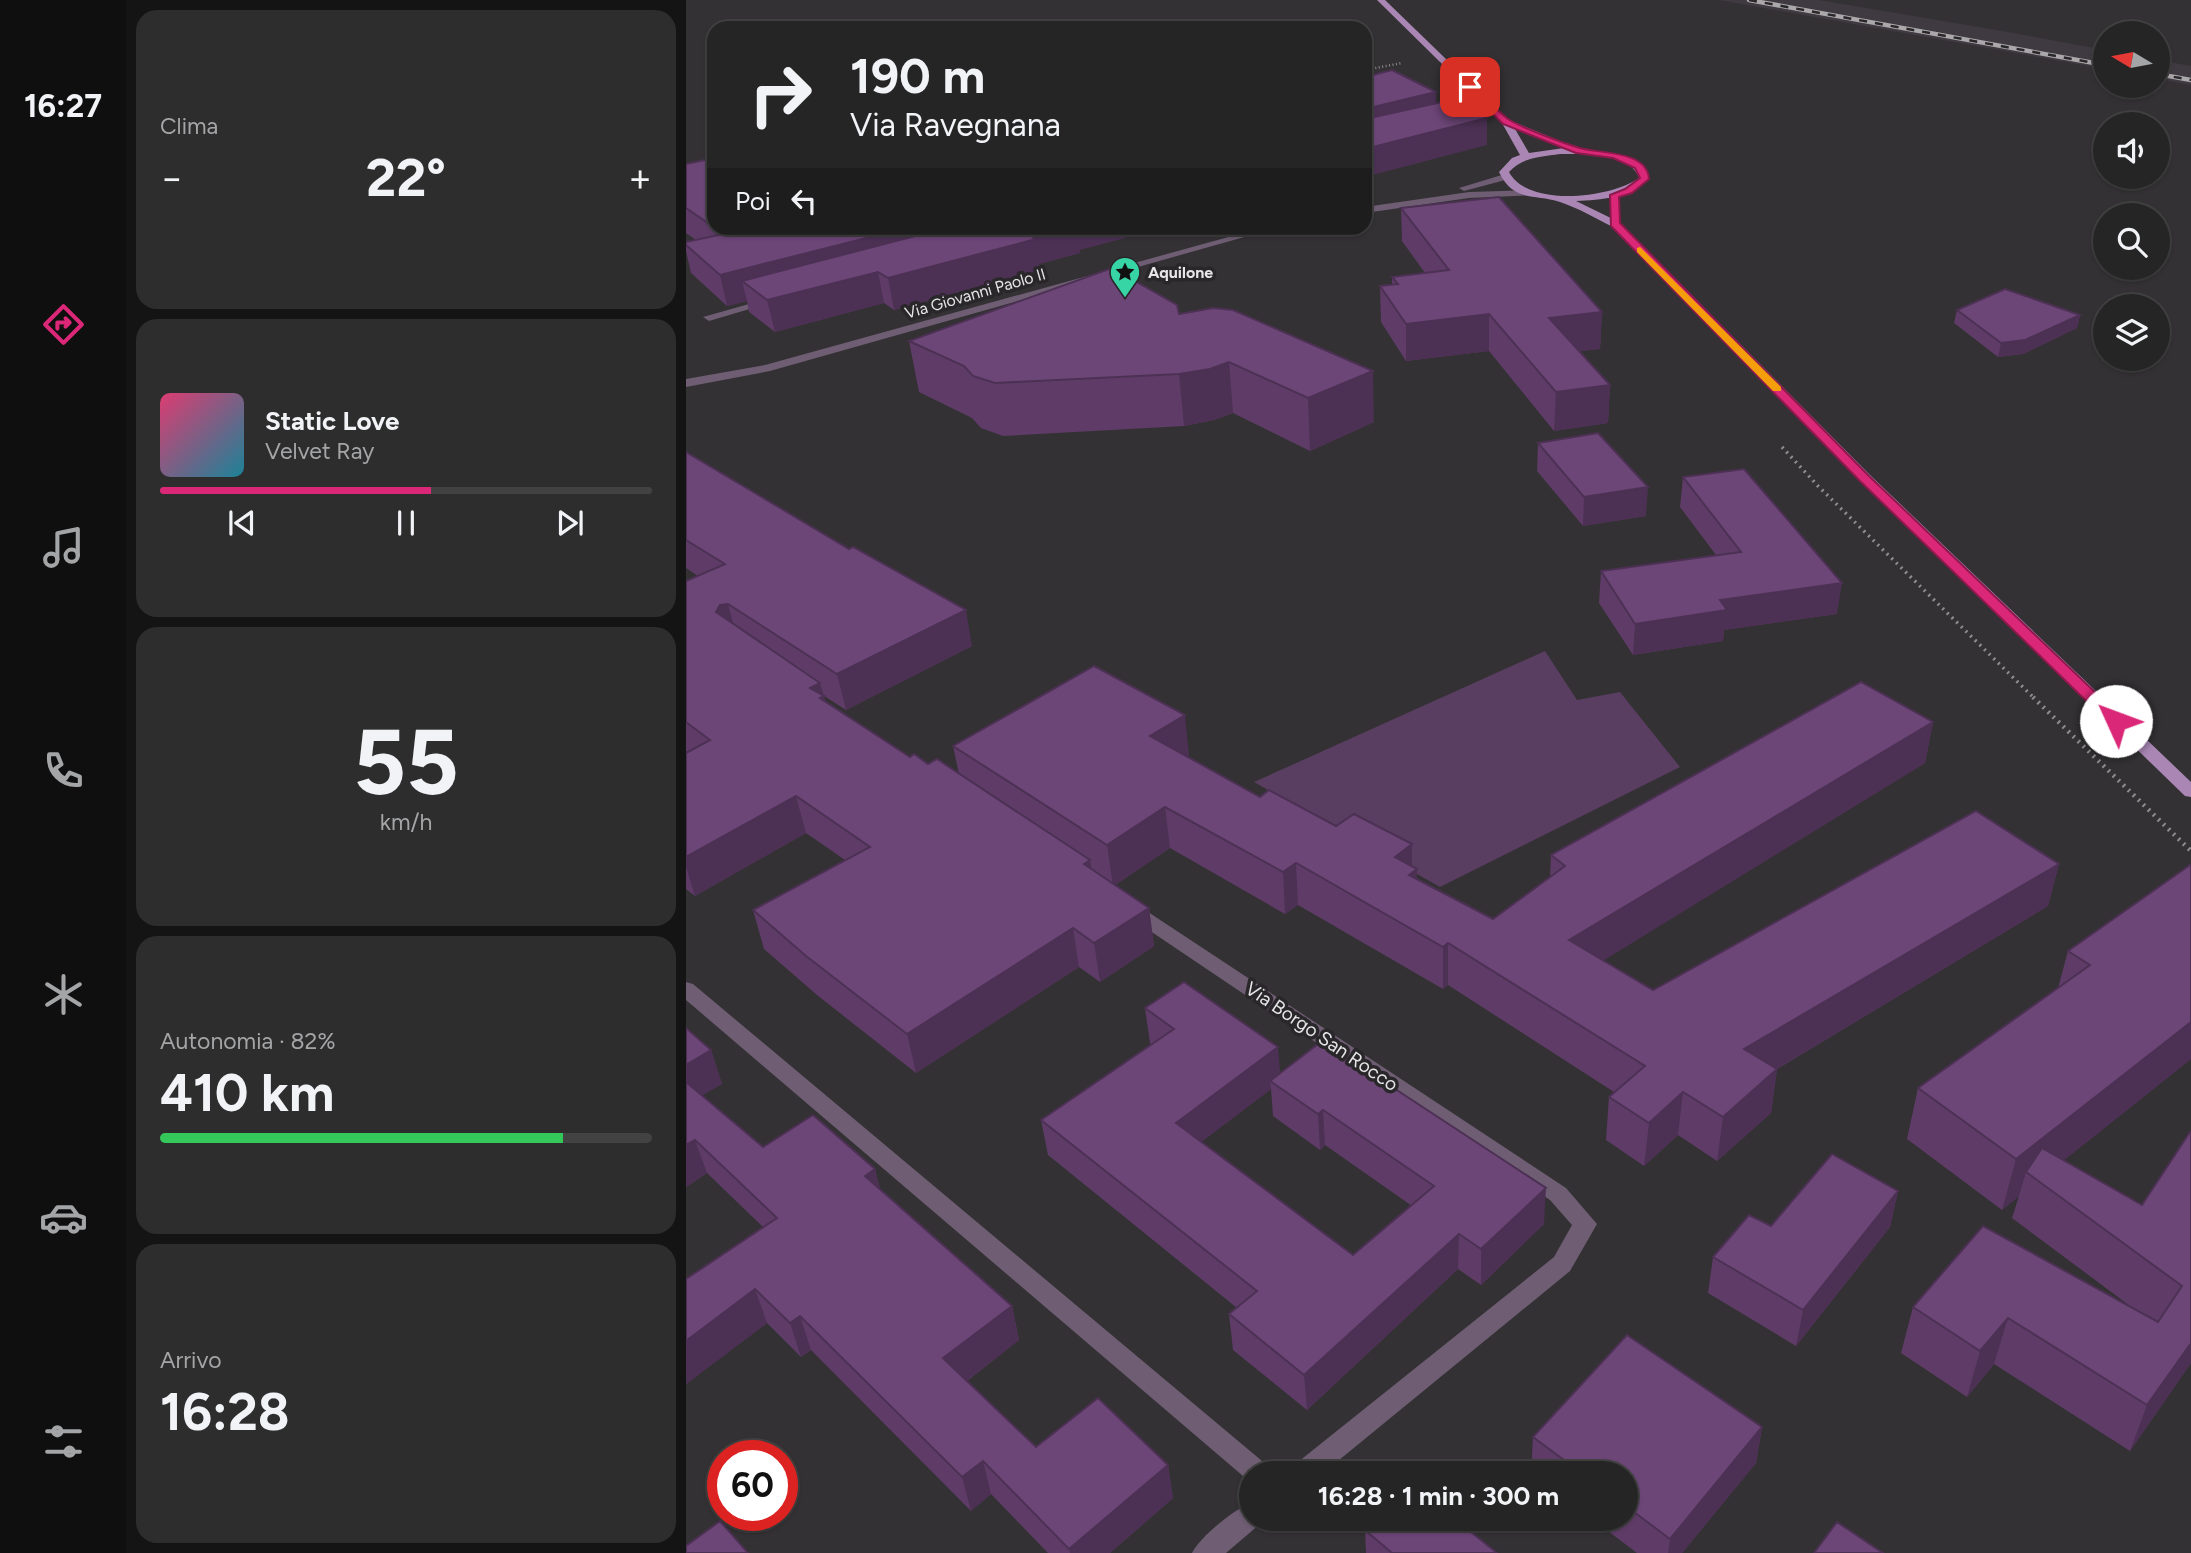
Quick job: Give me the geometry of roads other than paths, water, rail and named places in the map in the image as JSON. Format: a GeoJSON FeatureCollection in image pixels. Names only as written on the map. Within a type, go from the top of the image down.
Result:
{"type":"FeatureCollection","features":[{"type":"Feature","properties":{"kind":"main road"},"geometry":{"type":"LineString","coordinates":[[1381,0],[1495,110],[1506,122],[1526,156]]}},
{"type":"Feature","properties":{"kind":"main road"},"geometry":{"type":"LineString","coordinates":[[1506,122],[1579,151]]}},
{"type":"Feature","properties":{"kind":"main road"},"geometry":{"type":"LineString","coordinates":[[1615,210],[1644,179],[1644,173],[1638,166],[1615,156],[1579,151],[1526,156],[1508,166],[1505,177],[1520,189],[1615,210],[1865,478],[2191,792]]}},
{"type":"Feature","properties":{"kind":"main road"},"geometry":{"type":"LineString","coordinates":[[1560,198],[1615,210]]}},
{"type":"Feature","properties":{"kind":"street"},"geometry":{"type":"LineString","coordinates":[[1444,121],[1495,110]]}},
{"type":"Feature","properties":{"kind":"street"},"geometry":{"type":"LineString","coordinates":[[1401,204],[1505,177]]}},
{"type":"Feature","properties":{"kind":"street"},"geometry":{"type":"LineString","coordinates":[[1372,209],[1469,195],[1532,193]]}},
{"type":"Feature","properties":{"kind":"street","name":"Via Giovanni Paolo II"},"geometry":{"type":"LineString","coordinates":[[686,383],[765,368],[1246,235]]}},
{"type":"Feature","properties":{"kind":"street"},"geometry":{"type":"LineString","coordinates":[[709,317],[790,296]]}},
{"type":"Feature","properties":{"kind":"street","name":"Via Borgo San Rocco"},"geometry":{"type":"LineString","coordinates":[[1121,902],[1558,1194],[1585,1224],[1562,1264],[1318,1461]]}},
{"type":"Feature","properties":{"kind":"street"},"geometry":{"type":"LineString","coordinates":[[686,989],[1244,1461]]}},
{"type":"Feature","properties":{"kind":"street"},"geometry":{"type":"LineString","coordinates":[[1206,1553],[1239,1525]]}},
{"type":"Feature","properties":{"kind":"railway"},"geometry":{"type":"LineString","coordinates":[[1749,0],[2093,63]]}},
{"type":"Feature","properties":{"kind":"railway"},"geometry":{"type":"LineString","coordinates":[[2170,76],[2191,80]]}},
{"type":"Feature","properties":{"kind":"place","name":"Aquilone"},"geometry":{"type":"Point","coordinates":[1125,299]}}]}
